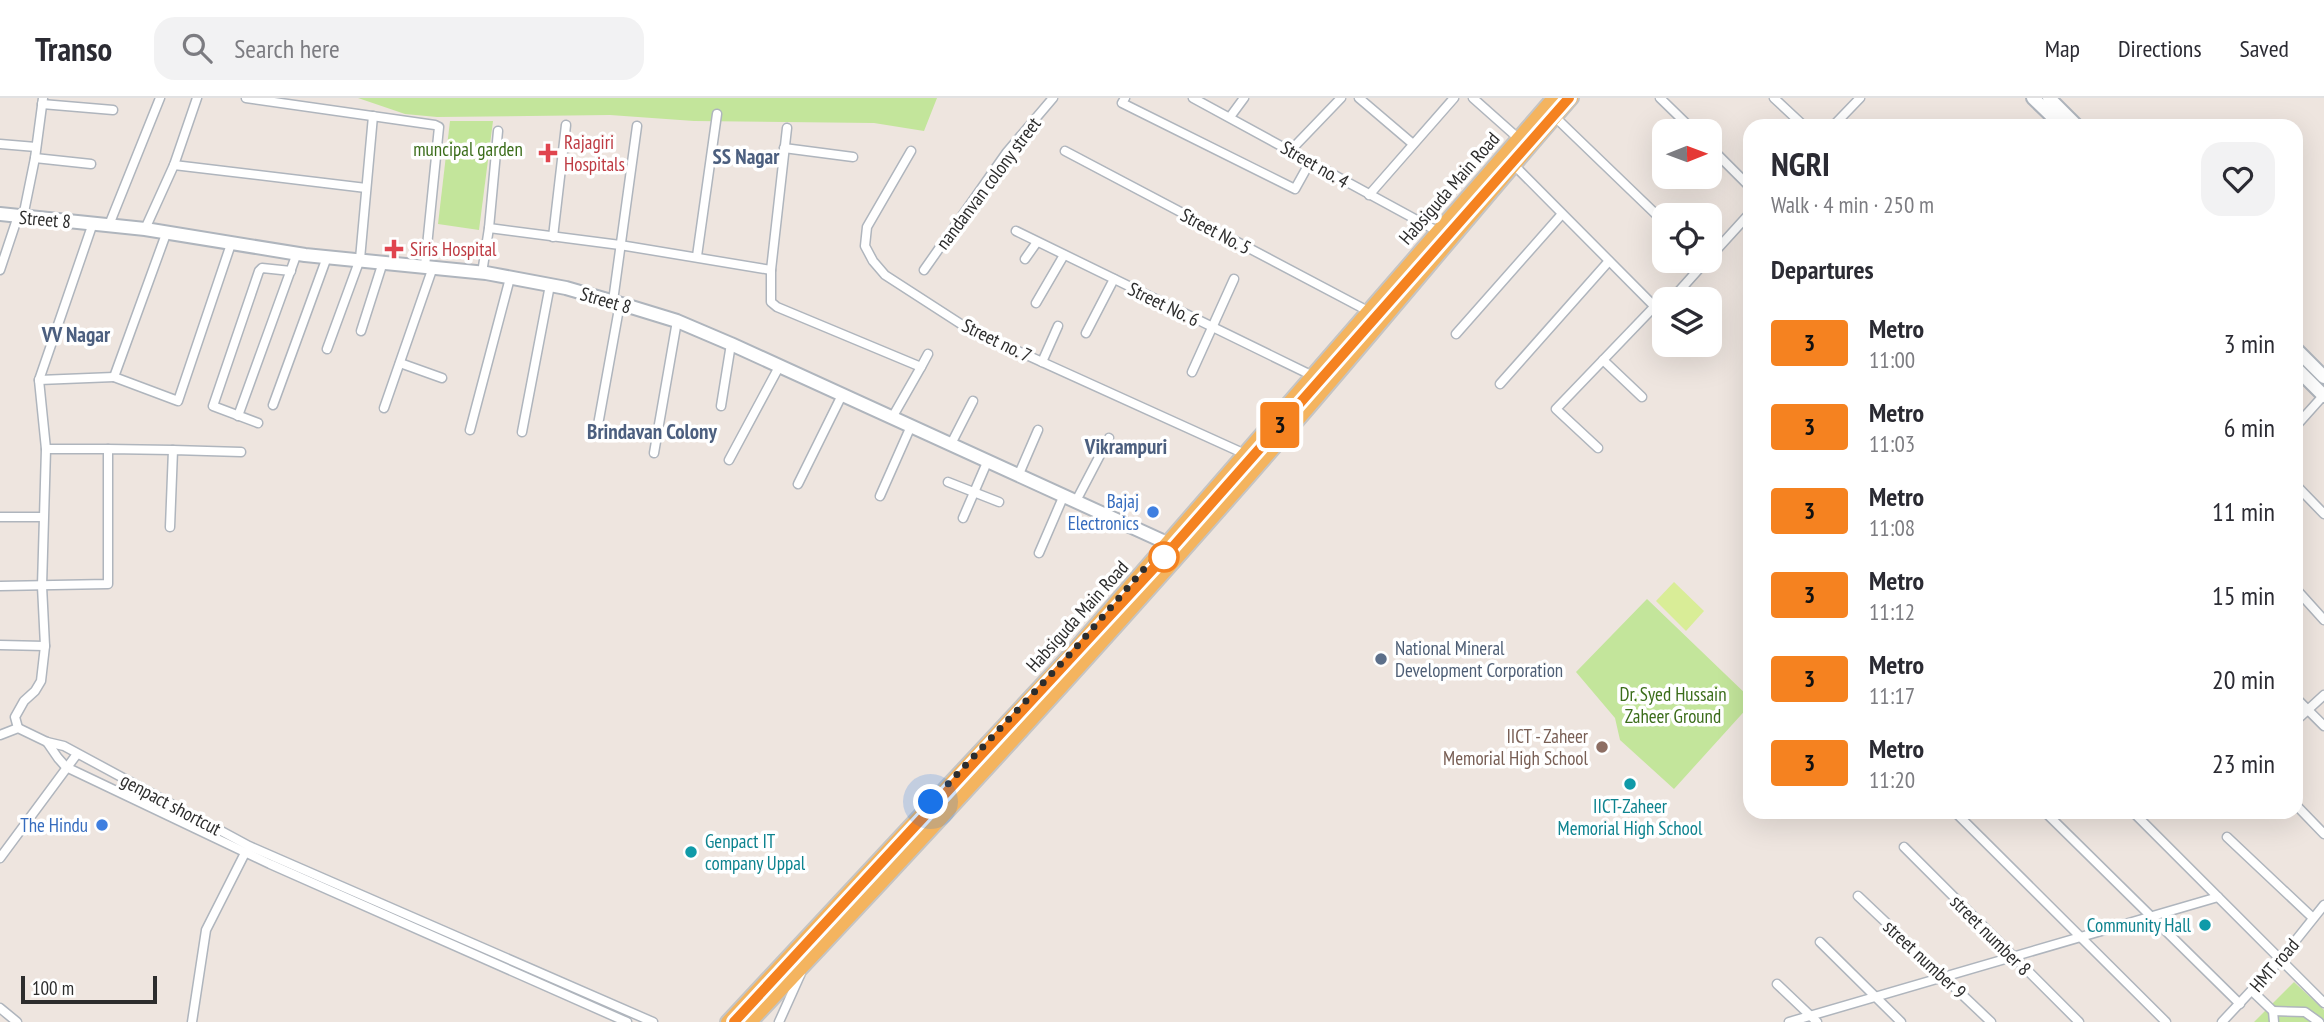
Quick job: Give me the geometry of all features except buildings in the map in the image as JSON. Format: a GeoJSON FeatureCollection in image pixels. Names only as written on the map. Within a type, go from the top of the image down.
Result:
{"type":"FeatureCollection","features":[{"type":"Feature","properties":{"kind":"main road","name":"Habsiguda Main Road"},"geometry":{"type":"LineString","coordinates":[[727,1022],[1072,652],[1553,98]]}},
{"type":"Feature","properties":{"kind":"main road","name":"Habsiguda Main Road"},"geometry":{"type":"LineString","coordinates":[[751,1022],[888,877],[1280,441],[1572,98]]}},
{"type":"Feature","properties":{"kind":"main road"},"geometry":{"type":"LineString","coordinates":[[1494,166],[1511,171]]}},
{"type":"Feature","properties":{"kind":"main road"},"geometry":{"type":"LineString","coordinates":[[875,861],[888,877]]}},
{"type":"Feature","properties":{"kind":"street"},"geometry":{"type":"LineString","coordinates":[[109,225],[160,98]]}},
{"type":"Feature","properties":{"kind":"street"},"geometry":{"type":"LineString","coordinates":[[145,229],[174,165],[197,98]]}},
{"type":"Feature","properties":{"kind":"street"},"geometry":{"type":"LineString","coordinates":[[246,98],[439,127],[429,267],[384,408]]}},
{"type":"Feature","properties":{"kind":"street","name":"nandanvan colony street"},"geometry":{"type":"LineString","coordinates":[[924,270],[1007,152],[1053,98]]}},
{"type":"Feature","properties":{"kind":"street"},"geometry":{"type":"LineString","coordinates":[[1125,98],[1122,103],[1295,189],[1310,162]]}},
{"type":"Feature","properties":{"kind":"street","name":"Street no. 4"},"geometry":{"type":"LineString","coordinates":[[1193,98],[1437,231]]}},
{"type":"Feature","properties":{"kind":"street"},"geometry":{"type":"LineString","coordinates":[[1230,117],[1244,98]]}},
{"type":"Feature","properties":{"kind":"street"},"geometry":{"type":"LineString","coordinates":[[1292,150],[1341,98]]}},
{"type":"Feature","properties":{"kind":"street"},"geometry":{"type":"LineString","coordinates":[[1359,98],[1413,144]]}},
{"type":"Feature","properties":{"kind":"street"},"geometry":{"type":"LineString","coordinates":[[1369,195],[1454,98]]}},
{"type":"Feature","properties":{"kind":"street"},"geometry":{"type":"LineString","coordinates":[[1474,98],[1518,138]]}},
{"type":"Feature","properties":{"kind":"street"},"geometry":{"type":"LineString","coordinates":[[1660,98],[1682,119]]}},
{"type":"Feature","properties":{"kind":"street"},"geometry":{"type":"LineString","coordinates":[[1840,119],[1860,98]]}},
{"type":"Feature","properties":{"kind":"street"},"geometry":{"type":"LineString","coordinates":[[2034,98],[2055,119]]}},
{"type":"Feature","properties":{"kind":"street"},"geometry":{"type":"LineString","coordinates":[[2049,98],[2070,119]]}},
{"type":"Feature","properties":{"kind":"street"},"geometry":{"type":"LineString","coordinates":[[1776,99],[1797,119]]}},
{"type":"Feature","properties":{"kind":"street"},"geometry":{"type":"LineString","coordinates":[[0,270],[20,216],[35,158],[43,101],[113,110]]}},
{"type":"Feature","properties":{"kind":"street"},"geometry":{"type":"LineString","coordinates":[[697,256],[717,114]]}},
{"type":"Feature","properties":{"kind":"street"},"geometry":{"type":"LineString","coordinates":[[327,349],[360,260],[373,116]]}},
{"type":"Feature","properties":{"kind":"street"},"geometry":{"type":"LineString","coordinates":[[1555,117],[1652,210]]}},
{"type":"Feature","properties":{"kind":"street"},"geometry":{"type":"LineString","coordinates":[[553,237],[566,125]]}},
{"type":"Feature","properties":{"kind":"street"},"geometry":{"type":"LineString","coordinates":[[596,436],[616,302],[637,126]]}},
{"type":"Feature","properties":{"kind":"street"},"geometry":{"type":"LineString","coordinates":[[787,128],[771,270],[771,302],[921,367]]}},
{"type":"Feature","properties":{"kind":"street"},"geometry":{"type":"LineString","coordinates":[[482,273],[498,131]]}},
{"type":"Feature","properties":{"kind":"street"},"geometry":{"type":"LineString","coordinates":[[0,144],[36,147]]}},
{"type":"Feature","properties":{"kind":"street"},"geometry":{"type":"LineString","coordinates":[[784,148],[853,157]]}},
{"type":"Feature","properties":{"kind":"street","name":"Street No. 5"},"geometry":{"type":"LineString","coordinates":[[1065,150],[1368,311]]}},
{"type":"Feature","properties":{"kind":"street","name":"Street no. 7"},"geometry":{"type":"LineString","coordinates":[[911,151],[867,227],[865,246],[885,275],[967,328],[1245,454]]}},
{"type":"Feature","properties":{"kind":"street"},"geometry":{"type":"LineString","coordinates":[[35,158],[91,164]]}},
{"type":"Feature","properties":{"kind":"street"},"geometry":{"type":"LineString","coordinates":[[1722,159],[1743,180]]}},
{"type":"Feature","properties":{"kind":"street"},"geometry":{"type":"LineString","coordinates":[[174,165],[366,188]]}},
{"type":"Feature","properties":{"kind":"street"},"geometry":{"type":"LineString","coordinates":[[1511,171],[1562,214],[1652,302]]}},
{"type":"Feature","properties":{"kind":"street","name":"Street 8"},"geometry":{"type":"LineString","coordinates":[[0,214],[145,229],[327,257],[482,273],[550,285],[616,302],[677,321],[780,365],[1167,543]]}},
{"type":"Feature","properties":{"kind":"street"},"geometry":{"type":"LineString","coordinates":[[1456,334],[1562,214]]}},
{"type":"Feature","properties":{"kind":"street"},"geometry":{"type":"LineString","coordinates":[[1722,244],[1743,221]]}},
{"type":"Feature","properties":{"kind":"street"},"geometry":{"type":"LineString","coordinates":[[0,735],[18,729],[15,717],[41,681],[45,646],[43,517],[46,449],[39,380],[93,223]]}},
{"type":"Feature","properties":{"kind":"street"},"geometry":{"type":"LineString","coordinates":[[489,228],[697,256],[771,270]]}},
{"type":"Feature","properties":{"kind":"street","name":"Street No. 6"},"geometry":{"type":"LineString","coordinates":[[1016,231],[1313,376]]}},
{"type":"Feature","properties":{"kind":"street"},"geometry":{"type":"LineString","coordinates":[[114,377],[166,234]]}},
{"type":"Feature","properties":{"kind":"street"},"geometry":{"type":"LineString","coordinates":[[1025,259],[1037,242]]}},
{"type":"Feature","properties":{"kind":"street"},"geometry":{"type":"LineString","coordinates":[[39,380],[114,377],[178,401],[231,244]]}},
{"type":"Feature","properties":{"kind":"street"},"geometry":{"type":"LineString","coordinates":[[238,416],[297,253]]}},
{"type":"Feature","properties":{"kind":"street"},"geometry":{"type":"LineString","coordinates":[[1037,303],[1064,255]]}},
{"type":"Feature","properties":{"kind":"street"},"geometry":{"type":"LineString","coordinates":[[273,405],[327,257]]}},
{"type":"Feature","properties":{"kind":"street"},"geometry":{"type":"LineString","coordinates":[[362,331],[383,261]]}},
{"type":"Feature","properties":{"kind":"street"},"geometry":{"type":"LineString","coordinates":[[1500,384],[1609,261]]}},
{"type":"Feature","properties":{"kind":"street"},"geometry":{"type":"LineString","coordinates":[[258,423],[214,406],[259,271],[262,268],[291,271]]}},
{"type":"Feature","properties":{"kind":"street"},"geometry":{"type":"LineString","coordinates":[[1683,287],[1695,273]]}},
{"type":"Feature","properties":{"kind":"street"},"geometry":{"type":"LineString","coordinates":[[470,430],[510,278]]}},
{"type":"Feature","properties":{"kind":"street"},"geometry":{"type":"LineString","coordinates":[[1086,333],[1114,279]]}},
{"type":"Feature","properties":{"kind":"street"},"geometry":{"type":"LineString","coordinates":[[1192,372],[1234,279]]}},
{"type":"Feature","properties":{"kind":"street"},"geometry":{"type":"LineString","coordinates":[[522,432],[550,285]]}},
{"type":"Feature","properties":{"kind":"street"},"geometry":{"type":"LineString","coordinates":[[1598,448],[1556,409],[1603,360],[1652,319]]}},
{"type":"Feature","properties":{"kind":"street"},"geometry":{"type":"LineString","coordinates":[[654,453],[677,321]]}},
{"type":"Feature","properties":{"kind":"street"},"geometry":{"type":"LineString","coordinates":[[1042,362],[1058,327]]}},
{"type":"Feature","properties":{"kind":"street"},"geometry":{"type":"LineString","coordinates":[[720,405],[731,344]]}},
{"type":"Feature","properties":{"kind":"street"},"geometry":{"type":"LineString","coordinates":[[893,416],[928,354]]}},
{"type":"Feature","properties":{"kind":"street"},"geometry":{"type":"LineString","coordinates":[[2303,356],[2324,377]]}},
{"type":"Feature","properties":{"kind":"street"},"geometry":{"type":"LineString","coordinates":[[1603,360],[1642,397]]}},
{"type":"Feature","properties":{"kind":"street"},"geometry":{"type":"LineString","coordinates":[[400,363],[442,378]]}},
{"type":"Feature","properties":{"kind":"street"},"geometry":{"type":"LineString","coordinates":[[729,460],[780,365]]}},
{"type":"Feature","properties":{"kind":"street"},"geometry":{"type":"LineString","coordinates":[[2303,375],[2324,396],[2303,418]]}},
{"type":"Feature","properties":{"kind":"street"},"geometry":{"type":"LineString","coordinates":[[798,484],[842,395]]}},
{"type":"Feature","properties":{"kind":"street"},"geometry":{"type":"LineString","coordinates":[[951,444],[973,401]]}},
{"type":"Feature","properties":{"kind":"street"},"geometry":{"type":"LineString","coordinates":[[880,496],[911,426]]}},
{"type":"Feature","properties":{"kind":"street"},"geometry":{"type":"LineString","coordinates":[[1019,474],[1038,430]]}},
{"type":"Feature","properties":{"kind":"street"},"geometry":{"type":"LineString","coordinates":[[1039,553],[1070,498],[1109,439]]}},
{"type":"Feature","properties":{"kind":"street"},"geometry":{"type":"LineString","coordinates":[[46,449],[241,452]]}},
{"type":"Feature","properties":{"kind":"street"},"geometry":{"type":"LineString","coordinates":[[0,586],[107,584],[108,449]]}},
{"type":"Feature","properties":{"kind":"street"},"geometry":{"type":"LineString","coordinates":[[170,527],[173,450]]}},
{"type":"Feature","properties":{"kind":"street"},"geometry":{"type":"LineString","coordinates":[[963,518],[988,460]]}},
{"type":"Feature","properties":{"kind":"street"},"geometry":{"type":"LineString","coordinates":[[948,482],[999,502]]}},
{"type":"Feature","properties":{"kind":"street"},"geometry":{"type":"LineString","coordinates":[[2303,492],[2324,514]]}},
{"type":"Feature","properties":{"kind":"street"},"geometry":{"type":"LineString","coordinates":[[0,517],[43,517]]}},
{"type":"Feature","properties":{"kind":"street"},"geometry":{"type":"LineString","coordinates":[[2303,597],[2324,621]]}},
{"type":"Feature","properties":{"kind":"street"},"geometry":{"type":"LineString","coordinates":[[0,645],[45,646]]}},
{"type":"Feature","properties":{"kind":"street"},"geometry":{"type":"LineString","coordinates":[[2303,715],[2324,695]]}},
{"type":"Feature","properties":{"kind":"street"},"geometry":{"type":"LineString","coordinates":[[2303,705],[2324,726]]}},
{"type":"Feature","properties":{"kind":"street","name":"genpact shortcut"},"geometry":{"type":"LineString","coordinates":[[18,729],[47,742],[64,746],[310,878],[653,1022]]}},
{"type":"Feature","properties":{"kind":"street"},"geometry":{"type":"LineString","coordinates":[[47,742],[66,767],[245,853],[310,878],[627,1022]]}},
{"type":"Feature","properties":{"kind":"street"},"geometry":{"type":"LineString","coordinates":[[0,858],[77,754]]}},
{"type":"Feature","properties":{"kind":"street"},"geometry":{"type":"LineString","coordinates":[[2303,812],[2324,834]]}},
{"type":"Feature","properties":{"kind":"street"},"geometry":{"type":"LineString","coordinates":[[1962,819],[2166,1022]]}},
{"type":"Feature","properties":{"kind":"street"},"geometry":{"type":"LineString","coordinates":[[2052,819],[2240,1004]]}},
{"type":"Feature","properties":{"kind":"street"},"geometry":{"type":"LineString","coordinates":[[2140,819],[2324,1003]]}},
{"type":"Feature","properties":{"kind":"street"},"geometry":{"type":"LineString","coordinates":[[2227,837],[2320,913]]}},
{"type":"Feature","properties":{"kind":"street","name":"street number 8"},"geometry":{"type":"LineString","coordinates":[[1905,847],[2079,1022]]}},
{"type":"Feature","properties":{"kind":"street"},"geometry":{"type":"LineString","coordinates":[[192,1022],[206,930],[245,853]]}},
{"type":"Feature","properties":{"kind":"street","name":"street number 9"},"geometry":{"type":"LineString","coordinates":[[1858,896],[1991,1022]]}},
{"type":"Feature","properties":{"kind":"street"},"geometry":{"type":"LineString","coordinates":[[1790,1022],[1814,1019],[1944,975],[2218,897]]}},
{"type":"Feature","properties":{"kind":"street","name":"HMT road"},"geometry":{"type":"LineString","coordinates":[[2222,1022],[2320,913]]}},
{"type":"Feature","properties":{"kind":"street"},"geometry":{"type":"LineString","coordinates":[[1820,942],[1901,1022]]}},
{"type":"Feature","properties":{"kind":"street"},"geometry":{"type":"LineString","coordinates":[[779,1022],[803,967]]}},
{"type":"Feature","properties":{"kind":"street"},"geometry":{"type":"LineString","coordinates":[[1777,984],[1814,1019]]}},
{"type":"Feature","properties":{"kind":"street"},"geometry":{"type":"LineString","coordinates":[[2252,991],[2273,1011],[2274,1022]]}},
{"type":"Feature","properties":{"kind":"street"},"geometry":{"type":"LineString","coordinates":[[0,1008],[17,1022]]}},
{"type":"Feature","properties":{"kind":"street"},"geometry":{"type":"LineString","coordinates":[[2273,1011],[2305,1012],[2319,1022]]}},
{"type":"Feature","properties":{"kind":"green space"},"geometry":{"type":"Polygon","coordinates":[[[358,98],[937,98],[924,131],[874,123],[694,121],[610,115],[437,117],[405,114],[358,98]]]}},
{"type":"Feature","properties":{"kind":"green space","name":"muncipal garden"},"geometry":{"type":"Polygon","coordinates":[[[450,121],[493,121],[479,230],[438,224],[450,121]]]}},
{"type":"Feature","properties":{"kind":"green space"},"geometry":{"type":"Polygon","coordinates":[[[1674,582],[1704,611],[1686,631],[1656,601],[1674,582]]]}},
{"type":"Feature","properties":{"kind":"green space","name":"Dr. Syed Hussain Zaheer Ground"},"geometry":{"type":"Polygon","coordinates":[[[1647,599],[1743,691],[1743,713],[1674,789],[1620,740],[1615,718],[1576,672],[1647,599]]]}},
{"type":"Feature","properties":{"kind":"green space"},"geometry":{"type":"Polygon","coordinates":[[[2294,982],[2324,1010],[2324,1022],[2254,1022],[2294,982]]]}},
{"type":"Feature","properties":{"kind":"railway"},"geometry":{"type":"LineString","coordinates":[[734,1022],[1164,557],[1569,98]]}},
{"type":"Feature","properties":{"kind":"metro line","name":"3"},"geometry":{"type":"LineString","coordinates":[[734,1022],[1164,557],[1569,98]]}},
{"type":"Feature","properties":{"kind":"place","name":"Rajagiri Hospitals"},"geometry":{"type":"Point","coordinates":[548,153]}},
{"type":"Feature","properties":{"kind":"place","name":"Siris Hospital"},"geometry":{"type":"Point","coordinates":[394,249]}},
{"type":"Feature","properties":{"kind":"place","name":"Bajaj Electronics"},"geometry":{"type":"Point","coordinates":[1153,512]}},
{"type":"Feature","properties":{"kind":"place","name":"National Mineral Development Corporation"},"geometry":{"type":"Point","coordinates":[1381,659]}},
{"type":"Feature","properties":{"kind":"place","name":"IICT - Zaheer Memorial High School"},"geometry":{"type":"Point","coordinates":[1602,747]}},
{"type":"Feature","properties":{"kind":"place","name":"IICT-Zaheer Memorial High School"},"geometry":{"type":"Point","coordinates":[1630,784]}},
{"type":"Feature","properties":{"kind":"place","name":"The Hindu"},"geometry":{"type":"Point","coordinates":[102,825]}},
{"type":"Feature","properties":{"kind":"place","name":"Genpact IT company Uppal"},"geometry":{"type":"Point","coordinates":[691,852]}},
{"type":"Feature","properties":{"kind":"place","name":"Community Hall"},"geometry":{"type":"Point","coordinates":[2205,925]}},
{"type":"Feature","properties":{"kind":"district","name":"SS Nagar"},"geometry":{"type":"Point","coordinates":[746,157]}},
{"type":"Feature","properties":{"kind":"district","name":"VV Nagar"},"geometry":{"type":"Point","coordinates":[76,335]}},
{"type":"Feature","properties":{"kind":"district","name":"Brindavan Colony"},"geometry":{"type":"Point","coordinates":[652,432]}},
{"type":"Feature","properties":{"kind":"district","name":"Vikrampuri"},"geometry":{"type":"Point","coordinates":[1126,447]}},
{"type":"Feature","properties":{"kind":"route"},"geometry":{"type":"LineString","coordinates":[[931,802],[1072,652],[1151,561],[1164,557]]}}]}
